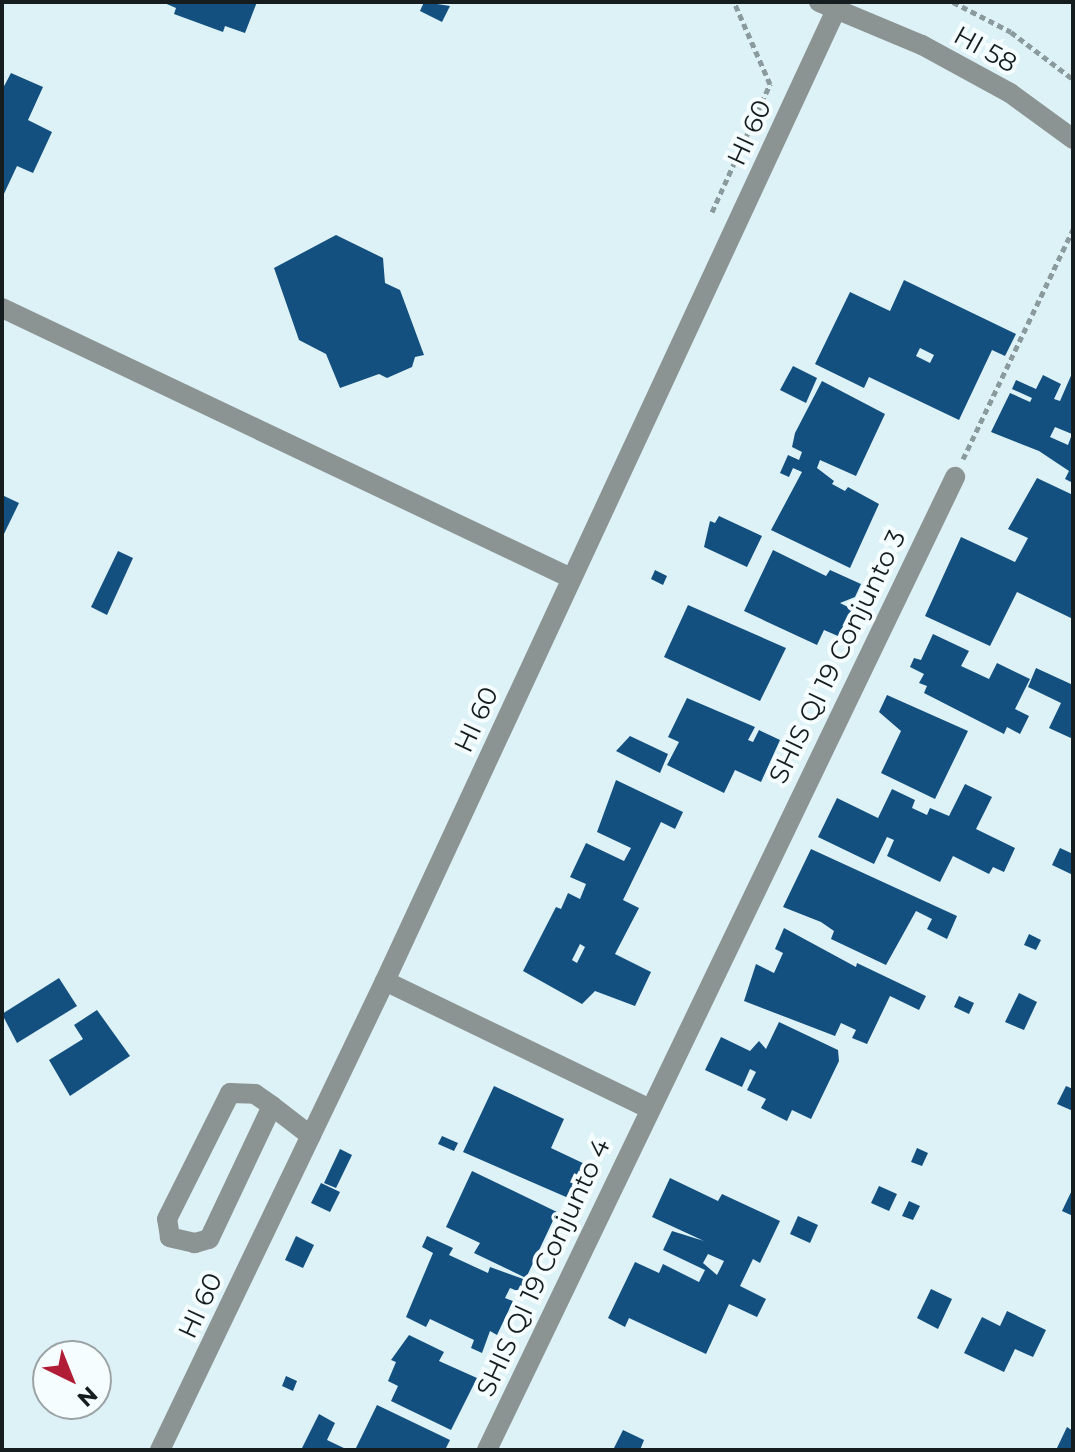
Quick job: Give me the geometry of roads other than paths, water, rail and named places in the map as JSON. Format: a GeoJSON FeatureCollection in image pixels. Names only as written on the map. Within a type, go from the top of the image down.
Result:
{"type":"FeatureCollection","features":[{"type":"Feature","properties":{"kind":"street","name":"HI 58"},"geometry":{"type":"LineString","coordinates":[[828,6],[947,58],[1010,93],[1073,139]]}},
{"type":"Feature","properties":{"kind":"street","name":"HI 60"},"geometry":{"type":"LineString","coordinates":[[160,1450],[385,981],[571,578],[828,6]]}},
{"type":"Feature","properties":{"kind":"street"},"geometry":{"type":"LineString","coordinates":[[2,308],[571,578]]}},
{"type":"Feature","properties":{"kind":"street","name":"SHIS QI 19 Conjunto 3"},"geometry":{"type":"LineString","coordinates":[[648,1108],[955,477]]}},
{"type":"Feature","properties":{"kind":"street"},"geometry":{"type":"LineString","coordinates":[[385,981],[648,1108]]}},
{"type":"Feature","properties":{"kind":"street"},"geometry":{"type":"LineString","coordinates":[[272,1106],[209,1239],[195,1243],[170,1237],[167,1219],[230,1093],[255,1094],[272,1106],[311,1136]]}},
{"type":"Feature","properties":{"kind":"street","name":"SHIS QI 19 Conjunto 4"},"geometry":{"type":"LineString","coordinates":[[487,1450],[648,1108]]}}]}
